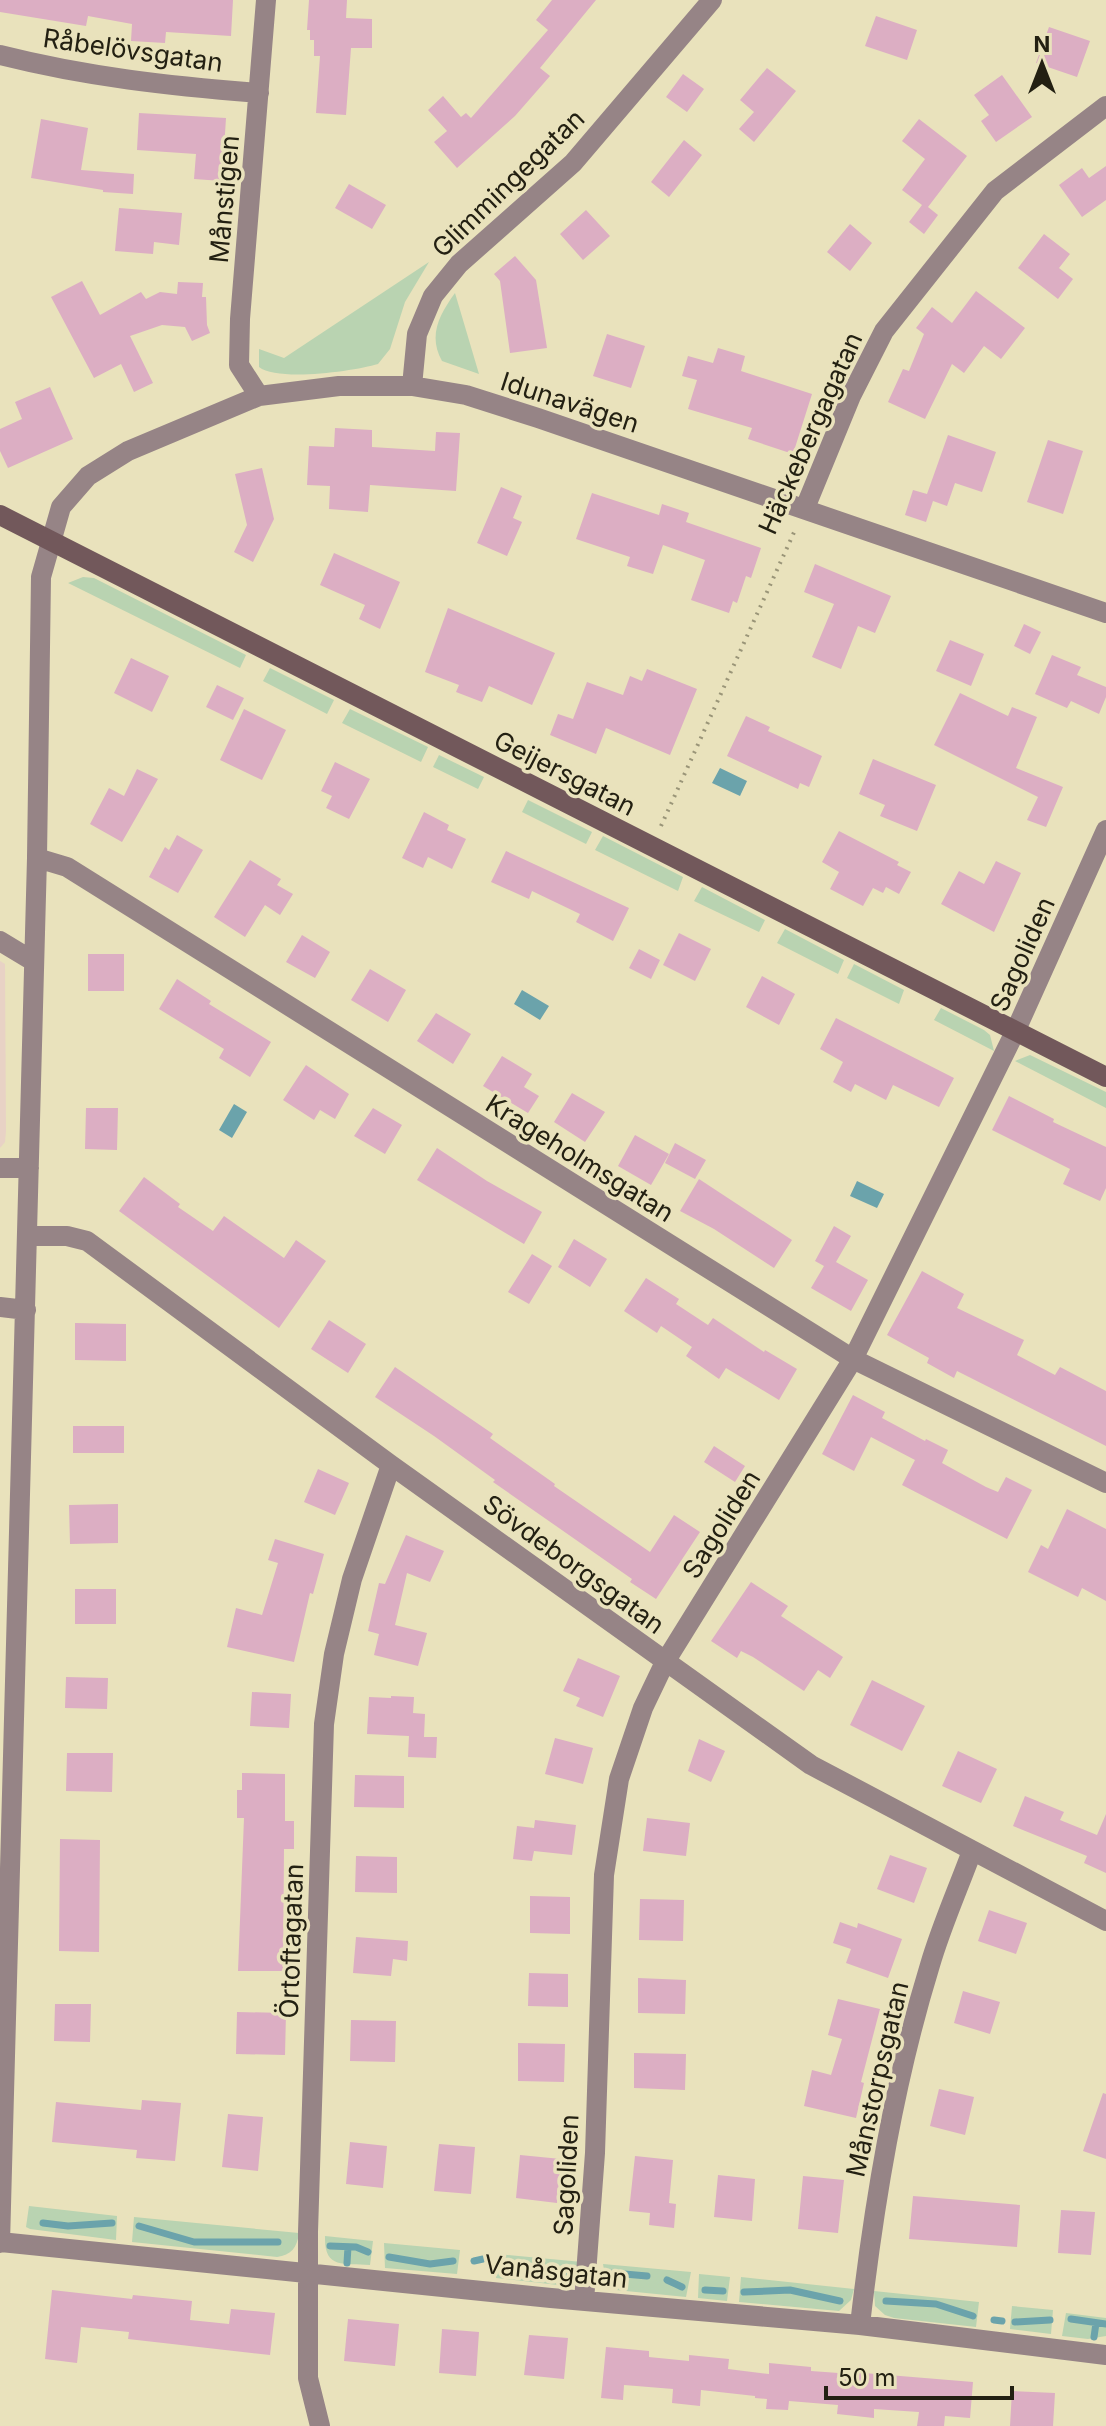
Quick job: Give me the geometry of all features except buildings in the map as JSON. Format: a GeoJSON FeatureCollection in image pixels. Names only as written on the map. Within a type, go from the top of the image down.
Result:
{"type":"FeatureCollection","features":[{"type":"Feature","properties":{"kind":"street","name":"Månstigen"},"geometry":{"type":"LineString","coordinates":[[259,396],[239,365],[266,0]]}},
{"type":"Feature","properties":{"kind":"street","name":"Glimmingegatan"},"geometry":{"type":"LineString","coordinates":[[412,386],[417,334],[433,296],[459,264],[573,163],[712,0]]}},
{"type":"Feature","properties":{"kind":"street","name":"Råbelövsgatan"},"geometry":{"type":"LineString","coordinates":[[0,55],[62,71],[148,84],[259,93]]}},
{"type":"Feature","properties":{"kind":"street","name":"Häckebergagatan"},"geometry":{"type":"LineString","coordinates":[[805,508],[851,396],[884,331],[995,191],[1106,106]]}},
{"type":"Feature","properties":{"kind":"street","name":"Idunavägen"},"geometry":{"type":"LineString","coordinates":[[0,2242],[9,1583],[26,1310],[41,577],[61,507],[88,476],[128,451],[259,396],[339,386],[412,386],[466,395],[523,413],[1106,613]]}},
{"type":"Feature","properties":{"kind":"street","name":"Geijersgatan"},"geometry":{"type":"LineString","coordinates":[[0,515],[1106,1077]]}},
{"type":"Feature","properties":{"kind":"street","name":"Sagoliden"},"geometry":{"type":"LineString","coordinates":[[584,2301],[595,2153],[604,1875],[619,1779],[643,1708],[665,1662],[853,1359],[1015,1032],[1106,830]]}},
{"type":"Feature","properties":{"kind":"street","name":"Krageholmsgatan"},"geometry":{"type":"LineString","coordinates":[[37,858],[67,867],[853,1359],[1106,1483]]}},
{"type":"Feature","properties":{"kind":"street"},"geometry":{"type":"LineString","coordinates":[[0,941],[33,961]]}},
{"type":"Feature","properties":{"kind":"street"},"geometry":{"type":"LineString","coordinates":[[0,1168],[29,1168]]}},
{"type":"Feature","properties":{"kind":"street","name":"Sövdeborgsgatan"},"geometry":{"type":"LineString","coordinates":[[28,1236],[67,1236],[87,1241],[391,1465],[811,1765],[1106,1921]]}},
{"type":"Feature","properties":{"kind":"street"},"geometry":{"type":"LineString","coordinates":[[0,1307],[26,1310]]}},
{"type":"Feature","properties":{"kind":"street","name":"Örtoftagatan"},"geometry":{"type":"LineString","coordinates":[[320,2426],[308,2378],[308,2272],[324,1724],[334,1654],[352,1579],[391,1465]]}},
{"type":"Feature","properties":{"kind":"street","name":"Månstorpsgatan"},"geometry":{"type":"LineString","coordinates":[[860,2325],[881,2172],[900,2074],[930,1964],[972,1851]]}},
{"type":"Feature","properties":{"kind":"street","name":"Vanåsgatan"},"geometry":{"type":"LineString","coordinates":[[0,2242],[584,2301],[860,2325],[1106,2355]]}},
{"type":"Feature","properties":{"kind":"path","name":"Häckebergagatan"},"geometry":{"type":"LineString","coordinates":[[652,846],[805,508]]}},
{"type":"Feature","properties":{"kind":"shaded area"},"geometry":{"type":"Polygon","coordinates":[[[0,961],[5,964],[6,1131],[5,1142],[0,1148],[0,961]]]}},
{"type":"Feature","properties":{"kind":"green space"},"geometry":{"type":"Polygon","coordinates":[[[429,262],[405,302],[390,349],[378,364],[352,370],[299,374],[282,374],[259,367],[259,349],[284,358],[429,262]]]}},
{"type":"Feature","properties":{"kind":"green space"},"geometry":{"type":"Polygon","coordinates":[[[455,293],[479,374],[442,361],[438,352],[437,326],[455,293]]]}},
{"type":"Feature","properties":{"kind":"green space"},"geometry":{"type":"Polygon","coordinates":[[[83,577],[94,578],[246,655],[240,668],[68,583],[83,577]]]}},
{"type":"Feature","properties":{"kind":"green space"},"geometry":{"type":"Polygon","coordinates":[[[270,668],[334,700],[327,714],[263,681],[270,668]]]}},
{"type":"Feature","properties":{"kind":"green space"},"geometry":{"type":"Polygon","coordinates":[[[350,709],[428,747],[421,762],[342,723],[350,709]]]}},
{"type":"Feature","properties":{"kind":"green space"},"geometry":{"type":"Polygon","coordinates":[[[439,755],[484,777],[478,789],[433,767],[439,755]]]}},
{"type":"Feature","properties":{"kind":"green space"},"geometry":{"type":"Polygon","coordinates":[[[528,800],[592,832],[586,844],[522,812],[528,800]]]}},
{"type":"Feature","properties":{"kind":"green space"},"geometry":{"type":"Polygon","coordinates":[[[603,836],[683,877],[678,891],[595,850],[603,836]]]}},
{"type":"Feature","properties":{"kind":"green space"},"geometry":{"type":"Polygon","coordinates":[[[702,887],[765,920],[759,932],[694,901],[702,887]]]}},
{"type":"Feature","properties":{"kind":"green space"},"geometry":{"type":"Polygon","coordinates":[[[785,929],[844,960],[838,974],[777,943],[785,929]]]}},
{"type":"Feature","properties":{"kind":"green space"},"geometry":{"type":"Polygon","coordinates":[[[854,964],[904,990],[899,1004],[847,978],[854,964]]]}},
{"type":"Feature","properties":{"kind":"green space"},"geometry":{"type":"Polygon","coordinates":[[[941,1008],[984,1030],[990,1035],[994,1051],[934,1020],[941,1008]]]}},
{"type":"Feature","properties":{"kind":"green space"},"geometry":{"type":"Polygon","coordinates":[[[1030,1055],[1106,1092],[1106,1108],[1015,1061],[1030,1055]]]}},
{"type":"Feature","properties":{"kind":"green space"},"geometry":{"type":"Polygon","coordinates":[[[29,2206],[117,2216],[116,2240],[30,2229],[26,2227],[29,2206]]]}},
{"type":"Feature","properties":{"kind":"green space"},"geometry":{"type":"Polygon","coordinates":[[[134,2217],[299,2233],[292,2250],[277,2257],[132,2242],[134,2217]]]}},
{"type":"Feature","properties":{"kind":"green space"},"geometry":{"type":"Polygon","coordinates":[[[325,2236],[373,2241],[370,2265],[344,2264],[332,2259],[325,2236]]]}},
{"type":"Feature","properties":{"kind":"green space"},"geometry":{"type":"Polygon","coordinates":[[[384,2243],[460,2250],[457,2274],[385,2268],[384,2243]]]}},
{"type":"Feature","properties":{"kind":"green space"},"geometry":{"type":"Polygon","coordinates":[[[498,2254],[582,2262],[574,2278],[558,2285],[496,2278],[498,2254]]]}},
{"type":"Feature","properties":{"kind":"green space"},"geometry":{"type":"Polygon","coordinates":[[[603,2264],[691,2272],[686,2297],[616,2290],[606,2281],[603,2264]]]}},
{"type":"Feature","properties":{"kind":"green space"},"geometry":{"type":"Polygon","coordinates":[[[699,2274],[730,2277],[727,2301],[698,2298],[699,2274]]]}},
{"type":"Feature","properties":{"kind":"green space"},"geometry":{"type":"Polygon","coordinates":[[[741,2277],[854,2289],[851,2300],[839,2311],[739,2302],[741,2277]]]}},
{"type":"Feature","properties":{"kind":"green space"},"geometry":{"type":"Polygon","coordinates":[[[874,2291],[979,2302],[976,2327],[885,2315],[875,2306],[874,2291]]]}},
{"type":"Feature","properties":{"kind":"green space"},"geometry":{"type":"Polygon","coordinates":[[[1012,2306],[1053,2310],[1051,2334],[1010,2329],[1012,2306]]]}},
{"type":"Feature","properties":{"kind":"green space"},"geometry":{"type":"Polygon","coordinates":[[[1066,2313],[1106,2318],[1106,2336],[1088,2339],[1062,2336],[1066,2313]]]}},
{"type":"Feature","properties":{"kind":"water"},"geometry":{"type":"Polygon","coordinates":[[[720,768],[747,781],[740,796],[712,783],[720,768]]]}},
{"type":"Feature","properties":{"kind":"water"},"geometry":{"type":"Polygon","coordinates":[[[522,990],[549,1006],[540,1020],[514,1004],[522,990]]]}},
{"type":"Feature","properties":{"kind":"water"},"geometry":{"type":"Polygon","coordinates":[[[234,1104],[247,1112],[232,1138],[219,1130],[234,1104]]]}},
{"type":"Feature","properties":{"kind":"water"},"geometry":{"type":"Polygon","coordinates":[[[857,1181],[884,1194],[877,1208],[850,1196],[857,1181]]]}},
{"type":"Feature","properties":{"kind":"waterway"},"geometry":{"type":"LineString","coordinates":[[43,2223],[68,2226],[112,2223]]}},
{"type":"Feature","properties":{"kind":"waterway"},"geometry":{"type":"LineString","coordinates":[[139,2226],[194,2242],[278,2242]]}},
{"type":"Feature","properties":{"kind":"waterway"},"geometry":{"type":"LineString","coordinates":[[330,2246],[356,2247],[368,2252]]}},
{"type":"Feature","properties":{"kind":"waterway"},"geometry":{"type":"LineString","coordinates":[[347,2263],[348,2247]]}},
{"type":"Feature","properties":{"kind":"waterway"},"geometry":{"type":"LineString","coordinates":[[389,2257],[430,2264],[453,2261]]}},
{"type":"Feature","properties":{"kind":"waterway"},"geometry":{"type":"LineString","coordinates":[[474,2261],[483,2259]]}},
{"type":"Feature","properties":{"kind":"waterway"},"geometry":{"type":"LineString","coordinates":[[504,2262],[546,2273],[563,2273]]}},
{"type":"Feature","properties":{"kind":"waterway"},"geometry":{"type":"LineString","coordinates":[[613,2273],[647,2276]]}},
{"type":"Feature","properties":{"kind":"waterway"},"geometry":{"type":"LineString","coordinates":[[667,2280],[682,2287]]}},
{"type":"Feature","properties":{"kind":"waterway"},"geometry":{"type":"LineString","coordinates":[[705,2290],[723,2291]]}},
{"type":"Feature","properties":{"kind":"waterway"},"geometry":{"type":"LineString","coordinates":[[744,2292],[790,2290],[840,2301]]}},
{"type":"Feature","properties":{"kind":"waterway"},"geometry":{"type":"LineString","coordinates":[[886,2301],[936,2304],[973,2316]]}},
{"type":"Feature","properties":{"kind":"waterway"},"geometry":{"type":"LineString","coordinates":[[1071,2319],[1106,2324]]}},
{"type":"Feature","properties":{"kind":"waterway"},"geometry":{"type":"LineString","coordinates":[[994,2320],[1002,2321]]}},
{"type":"Feature","properties":{"kind":"waterway"},"geometry":{"type":"LineString","coordinates":[[1015,2322],[1050,2320]]}},
{"type":"Feature","properties":{"kind":"waterway"},"geometry":{"type":"LineString","coordinates":[[1094,2337],[1096,2323]]}}]}
